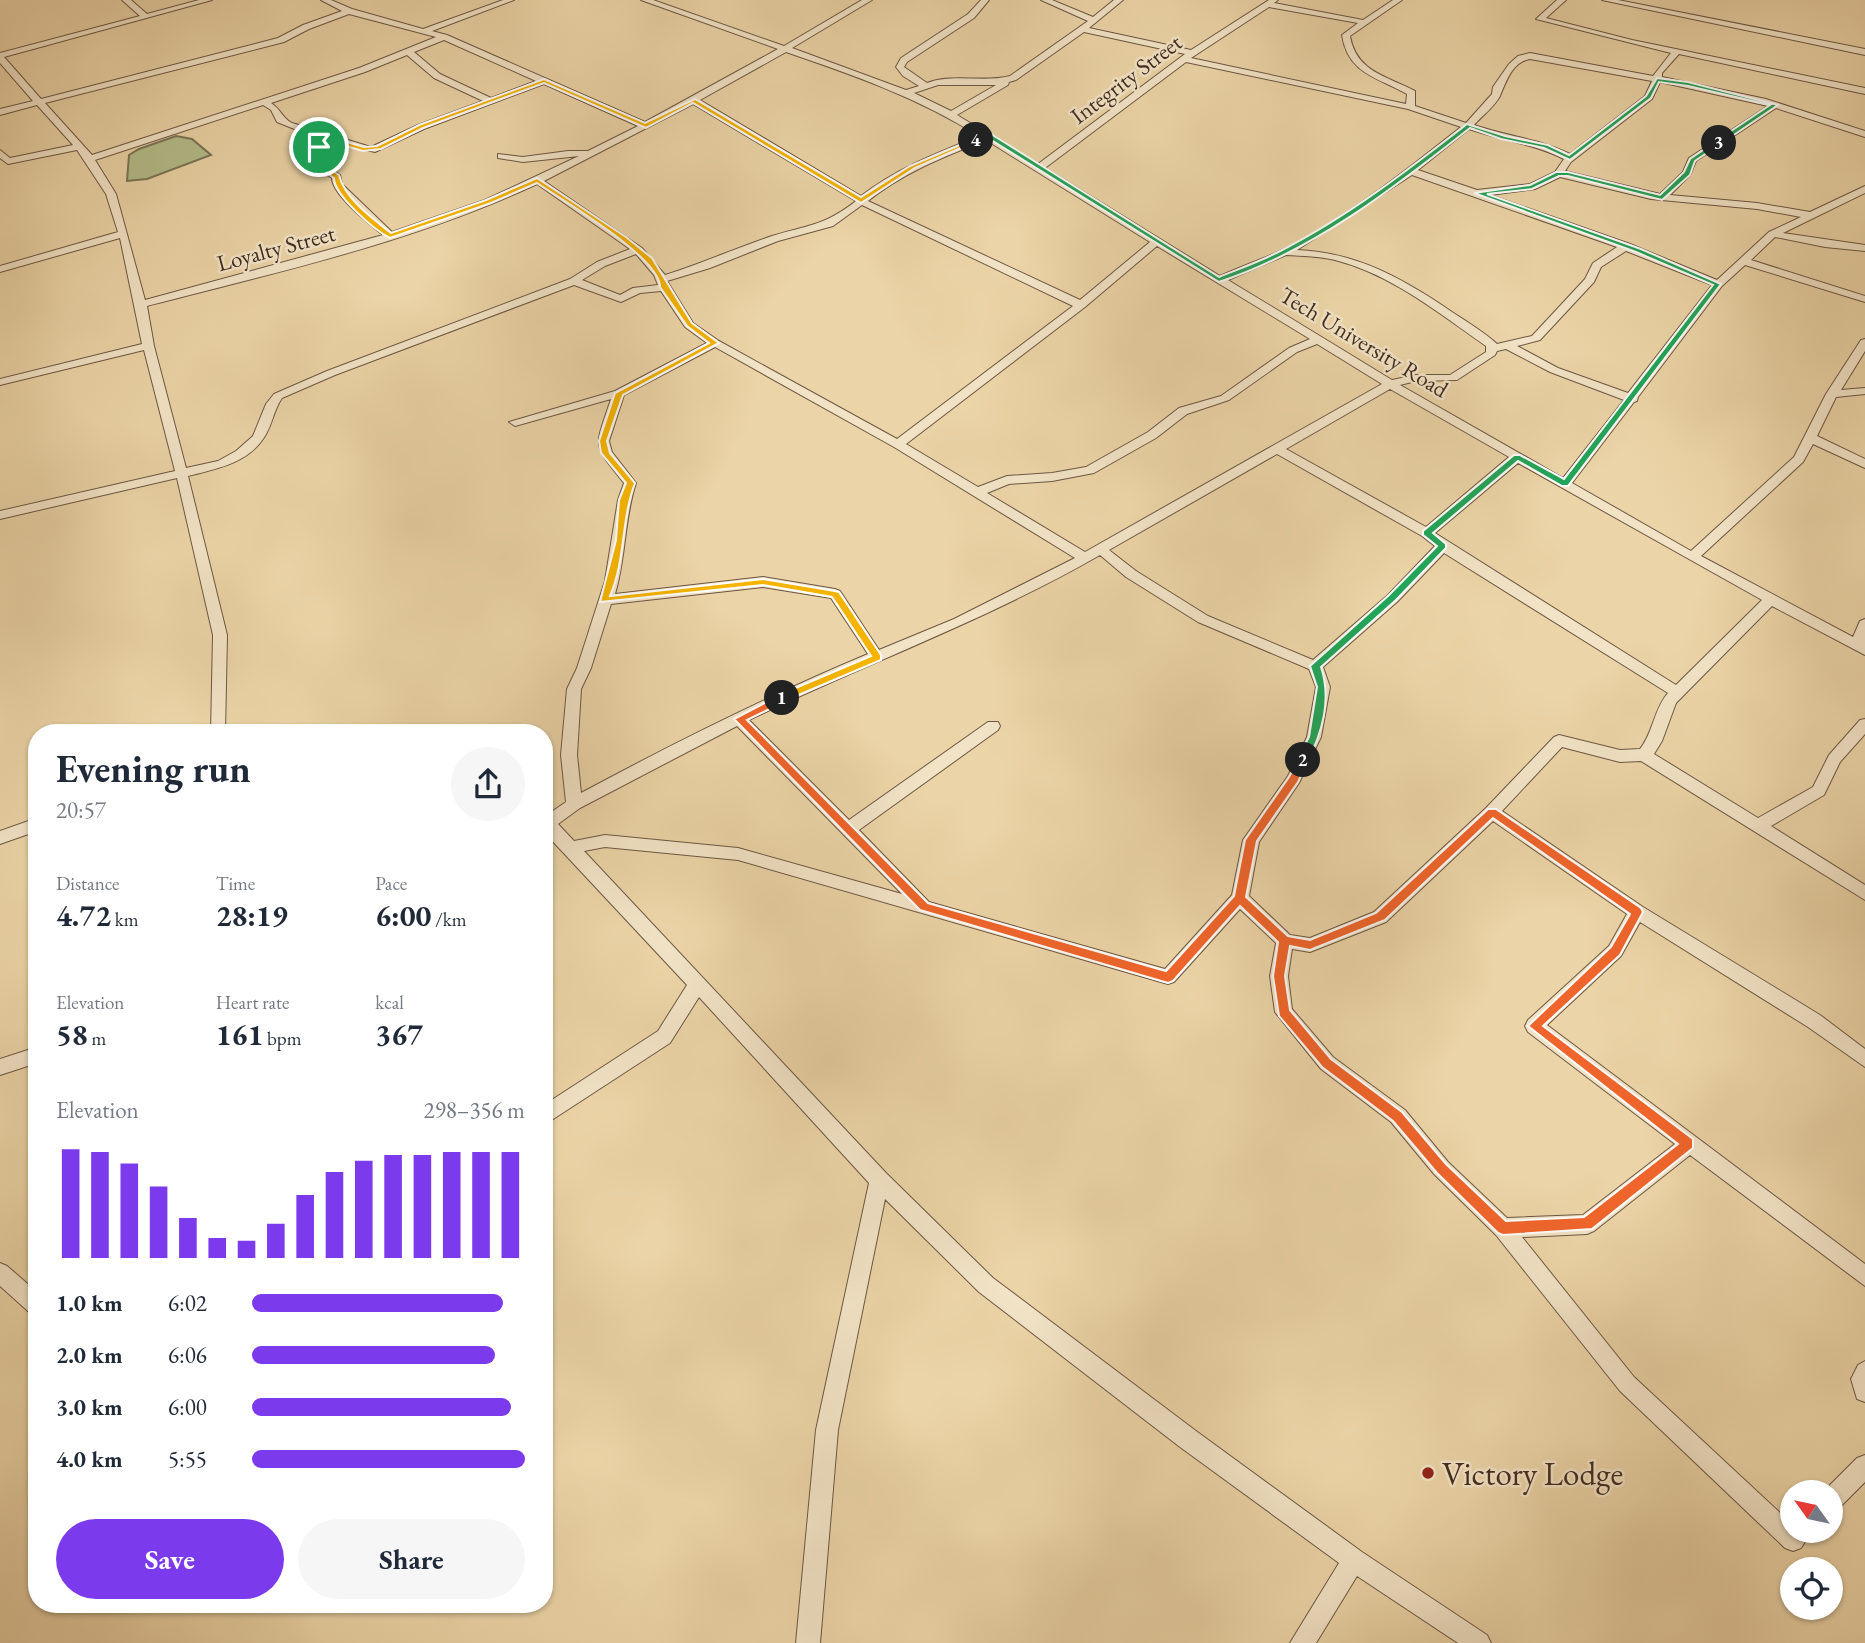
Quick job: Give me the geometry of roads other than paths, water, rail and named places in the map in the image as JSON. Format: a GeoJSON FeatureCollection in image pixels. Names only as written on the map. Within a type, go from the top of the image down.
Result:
{"type":"FeatureCollection","features":[{"type":"Feature","properties":{"kind":"street"},"geometry":{"type":"LineString","coordinates":[[126,0],[146,17]]}},
{"type":"Feature","properties":{"kind":"street"},"geometry":{"type":"LineString","coordinates":[[208,0],[1,59],[90,159],[111,194],[124,234],[148,346],[219,635],[218,724]]}},
{"type":"Feature","properties":{"kind":"street"},"geometry":{"type":"LineString","coordinates":[[326,0],[349,11],[444,37],[646,126]]}},
{"type":"Feature","properties":{"kind":"street"},"geometry":{"type":"LineString","coordinates":[[425,31],[510,0]]}},
{"type":"Feature","properties":{"kind":"street","name":"Tech University Road"},"geometry":{"type":"LineString","coordinates":[[645,0],[788,48],[907,93],[951,115],[1390,384],[1692,557],[1861,648]]}},
{"type":"Feature","properties":{"kind":"street","name":"Loyalty Street"},"geometry":{"type":"LineString","coordinates":[[141,304],[308,261],[488,202],[646,126],[869,0]]}},
{"type":"Feature","properties":{"kind":"street"},"geometry":{"type":"LineString","coordinates":[[924,85],[900,68],[904,60],[971,16],[985,0]]}},
{"type":"Feature","properties":{"kind":"street"},"geometry":{"type":"LineString","coordinates":[[1045,0],[1093,20]]}},
{"type":"Feature","properties":{"kind":"street"},"geometry":{"type":"LineString","coordinates":[[951,115],[1013,78],[1119,0]]}},
{"type":"Feature","properties":{"kind":"street"},"geometry":{"type":"LineString","coordinates":[[1398,0],[1346,35],[1352,58],[1378,79],[1402,86],[1412,93],[1410,107]]}},
{"type":"Feature","properties":{"kind":"street"},"geometry":{"type":"LineString","coordinates":[[1562,0],[1540,19],[1865,91]]}},
{"type":"Feature","properties":{"kind":"street"},"geometry":{"type":"LineString","coordinates":[[1606,0],[1865,52]]}},
{"type":"Feature","properties":{"kind":"street"},"geometry":{"type":"LineString","coordinates":[[1656,10],[1667,0]]}},
{"type":"Feature","properties":{"kind":"street"},"geometry":{"type":"LineString","coordinates":[[1263,3],[1363,22]]}},
{"type":"Feature","properties":{"kind":"street","name":"Integrity Street"},"geometry":{"type":"LineString","coordinates":[[1038,169],[1263,3]]}},
{"type":"Feature","properties":{"kind":"street"},"geometry":{"type":"LineString","coordinates":[[0,112],[281,40],[306,27],[349,11]]}},
{"type":"Feature","properties":{"kind":"street"},"geometry":{"type":"LineString","coordinates":[[1083,29],[1410,107],[1504,138],[1546,146],[1570,158]]}},
{"type":"Feature","properties":{"kind":"street"},"geometry":{"type":"LineString","coordinates":[[90,159],[410,53],[444,37]]}},
{"type":"Feature","properties":{"kind":"street"},"geometry":{"type":"LineString","coordinates":[[1478,193],[1532,187],[1558,174],[1570,158],[1649,97],[1658,73],[1677,51]]}},
{"type":"Feature","properties":{"kind":"street"},"geometry":{"type":"LineString","coordinates":[[410,53],[437,76],[488,100]]}},
{"type":"Feature","properties":{"kind":"street"},"geometry":{"type":"LineString","coordinates":[[1219,280],[1285,252],[1411,172],[1469,125],[1496,94],[1497,87],[1521,58],[1530,56],[1688,84],[1775,105],[1865,134]]}},
{"type":"Feature","properties":{"kind":"street"},"geometry":{"type":"LineString","coordinates":[[907,93],[924,85],[945,81],[998,82],[1013,78]]}},
{"type":"Feature","properties":{"kind":"street"},"geometry":{"type":"LineString","coordinates":[[264,102],[275,109],[280,120],[322,137],[372,150],[488,100],[544,81]]}},
{"type":"Feature","properties":{"kind":"street"},"geometry":{"type":"LineString","coordinates":[[693,100],[861,201],[1081,305]]}},
{"type":"Feature","properties":{"kind":"street"},"geometry":{"type":"LineString","coordinates":[[1662,197],[1687,173],[1692,160],[1775,105]]}},
{"type":"Feature","properties":{"kind":"street"},"geometry":{"type":"LineString","coordinates":[[574,281],[621,299],[636,289],[664,283],[774,239],[829,224],[912,167],[989,136]]}},
{"type":"Feature","properties":{"kind":"street"},"geometry":{"type":"LineString","coordinates":[[322,137],[317,164],[337,177],[337,186],[360,211],[390,236]]}},
{"type":"Feature","properties":{"kind":"street"},"geometry":{"type":"LineString","coordinates":[[0,153],[8,161],[79,147]]}},
{"type":"Feature","properties":{"kind":"street"},"geometry":{"type":"LineString","coordinates":[[501,156],[526,161],[569,152],[591,153]]}},
{"type":"Feature","properties":{"kind":"street"},"geometry":{"type":"LineString","coordinates":[[1411,172],[1626,246],[1718,284]]}},
{"type":"Feature","properties":{"kind":"street"},"geometry":{"type":"LineString","coordinates":[[1558,174],[1568,174],[1662,197],[1757,206],[1809,215]]}},
{"type":"Feature","properties":{"kind":"street"},"geometry":{"type":"LineString","coordinates":[[537,180],[650,260],[689,325],[715,343],[898,444],[1085,558]]}},
{"type":"Feature","properties":{"kind":"street"},"geometry":{"type":"LineString","coordinates":[[1565,484],[1633,399],[1718,284],[1773,234],[1865,189]]}},
{"type":"Feature","properties":{"kind":"street"},"geometry":{"type":"LineString","coordinates":[[0,269],[124,234]]}},
{"type":"Feature","properties":{"kind":"street"},"geometry":{"type":"LineString","coordinates":[[1773,234],[1865,248]]}},
{"type":"Feature","properties":{"kind":"street"},"geometry":{"type":"LineString","coordinates":[[898,444],[1081,305],[1157,241]]}},
{"type":"Feature","properties":{"kind":"street"},"geometry":{"type":"LineString","coordinates":[[553,820],[574,804],[739,719],[813,683],[959,622],[1085,558],[1390,384],[1416,378],[1453,378],[1484,360],[1492,349],[1536,338],[1590,280],[1597,265],[1626,246]]}},
{"type":"Feature","properties":{"kind":"street"},"geometry":{"type":"LineString","coordinates":[[0,515],[222,464],[240,454],[258,438],[278,396],[331,373],[574,281],[601,264],[638,250]]}},
{"type":"Feature","properties":{"kind":"street"},"geometry":{"type":"LineString","coordinates":[[1285,252],[1334,256],[1366,267],[1444,313],[1492,345],[1492,349]]}},
{"type":"Feature","properties":{"kind":"street"},"geometry":{"type":"LineString","coordinates":[[1744,261],[1865,299]]}},
{"type":"Feature","properties":{"kind":"street"},"geometry":{"type":"LineString","coordinates":[[977,492],[1007,480],[1052,477],[1090,470],[1152,435],[1183,411],[1226,398],[1293,350],[1318,340]]}},
{"type":"Feature","properties":{"kind":"street"},"geometry":{"type":"LineString","coordinates":[[1692,557],[1799,459],[1832,394],[1865,342]]}},
{"type":"Feature","properties":{"kind":"street"},"geometry":{"type":"LineString","coordinates":[[515,422],[619,393],[715,343]]}},
{"type":"Feature","properties":{"kind":"street"},"geometry":{"type":"LineString","coordinates":[[1507,345],[1564,374],[1633,399]]}},
{"type":"Feature","properties":{"kind":"street"},"geometry":{"type":"LineString","coordinates":[[0,382],[148,346]]}},
{"type":"Feature","properties":{"kind":"street"},"geometry":{"type":"LineString","coordinates":[[1832,394],[1865,390]]}},
{"type":"Feature","properties":{"kind":"street"},"geometry":{"type":"LineString","coordinates":[[574,804],[569,755],[574,689],[584,668],[612,581],[624,500],[630,483],[606,453],[603,441],[619,393]]}},
{"type":"Feature","properties":{"kind":"street"},"geometry":{"type":"LineString","coordinates":[[1810,437],[1865,464]]}},
{"type":"Feature","properties":{"kind":"street"},"geometry":{"type":"LineString","coordinates":[[1277,449],[1427,533],[1443,546],[1677,692]]}},
{"type":"Feature","properties":{"kind":"street"},"geometry":{"type":"LineString","coordinates":[[1427,533],[1517,457]]}},
{"type":"Feature","properties":{"kind":"street"},"geometry":{"type":"LineString","coordinates":[[1315,666],[1393,598],[1443,546]]}},
{"type":"Feature","properties":{"kind":"street"},"geometry":{"type":"LineString","coordinates":[[569,848],[605,841],[738,854],[1168,977],[1240,898],[1251,840],[1294,779],[1314,737],[1322,687],[1315,666],[1203,619],[1131,574],[1100,550]]}},
{"type":"Feature","properties":{"kind":"street"},"geometry":{"type":"LineString","coordinates":[[604,600],[763,582],[835,594],[877,657]]}},
{"type":"Feature","properties":{"kind":"street"},"geometry":{"type":"LineString","coordinates":[[1644,755],[1655,741],[1670,700],[1770,600]]}},
{"type":"Feature","properties":{"kind":"street"},"geometry":{"type":"LineString","coordinates":[[1861,648],[1865,624]]}},
{"type":"Feature","properties":{"kind":"street"},"geometry":{"type":"LineString","coordinates":[[739,719],[924,906]]}},
{"type":"Feature","properties":{"kind":"street"},"geometry":{"type":"LineString","coordinates":[[1758,826],[1819,791],[1834,759],[1865,724]]}},
{"type":"Feature","properties":{"kind":"street"},"geometry":{"type":"LineString","coordinates":[[848,829],[993,726]]}},
{"type":"Feature","properties":{"kind":"street"},"geometry":{"type":"LineString","coordinates":[[1240,898],[1285,940],[1310,945],[1381,916],[1492,812],[1559,741],[1620,756],[1644,755],[1865,893]]}},
{"type":"Feature","properties":{"kind":"street"},"geometry":{"type":"LineString","coordinates":[[1492,812],[1637,912],[1814,1021],[1865,1059]]}},
{"type":"Feature","properties":{"kind":"street"},"geometry":{"type":"LineString","coordinates":[[0,838],[28,827]]}},
{"type":"Feature","properties":{"kind":"street"},"geometry":{"type":"LineString","coordinates":[[553,832],[879,1180],[986,1285],[1188,1439],[1354,1560],[1479,1643]]}},
{"type":"Feature","properties":{"kind":"street"},"geometry":{"type":"LineString","coordinates":[[1637,912],[1615,951],[1534,1026],[1865,1276]]}},
{"type":"Feature","properties":{"kind":"street"},"geometry":{"type":"LineString","coordinates":[[1285,940],[1279,976],[1284,1012],[1327,1063],[1398,1116],[1441,1168],[1503,1228],[1628,1384],[1780,1527]]}},
{"type":"Feature","properties":{"kind":"street"},"geometry":{"type":"LineString","coordinates":[[553,1110],[664,1037],[697,985]]}},
{"type":"Feature","properties":{"kind":"street"},"geometry":{"type":"LineString","coordinates":[[0,1068],[28,1058]]}},
{"type":"Feature","properties":{"kind":"street"},"geometry":{"type":"LineString","coordinates":[[1503,1228],[1587,1224],[1689,1144]]}},
{"type":"Feature","properties":{"kind":"street"},"geometry":{"type":"LineString","coordinates":[[808,1643],[827,1430],[879,1180]]}},
{"type":"Feature","properties":{"kind":"street"},"geometry":{"type":"LineString","coordinates":[[0,1273],[28,1298]]}},
{"type":"Feature","properties":{"kind":"street"},"geometry":{"type":"LineString","coordinates":[[1865,1372],[1862,1379],[1865,1391]]}},
{"type":"Feature","properties":{"kind":"street"},"geometry":{"type":"LineString","coordinates":[[1843,1488],[1865,1466]]}},
{"type":"Feature","properties":{"kind":"street"},"geometry":{"type":"LineString","coordinates":[[1302,1643],[1354,1560]]}},
{"type":"Feature","properties":{"kind":"place","name":"Victory Lodge"},"geometry":{"type":"Point","coordinates":[1428,1473]}}]}
